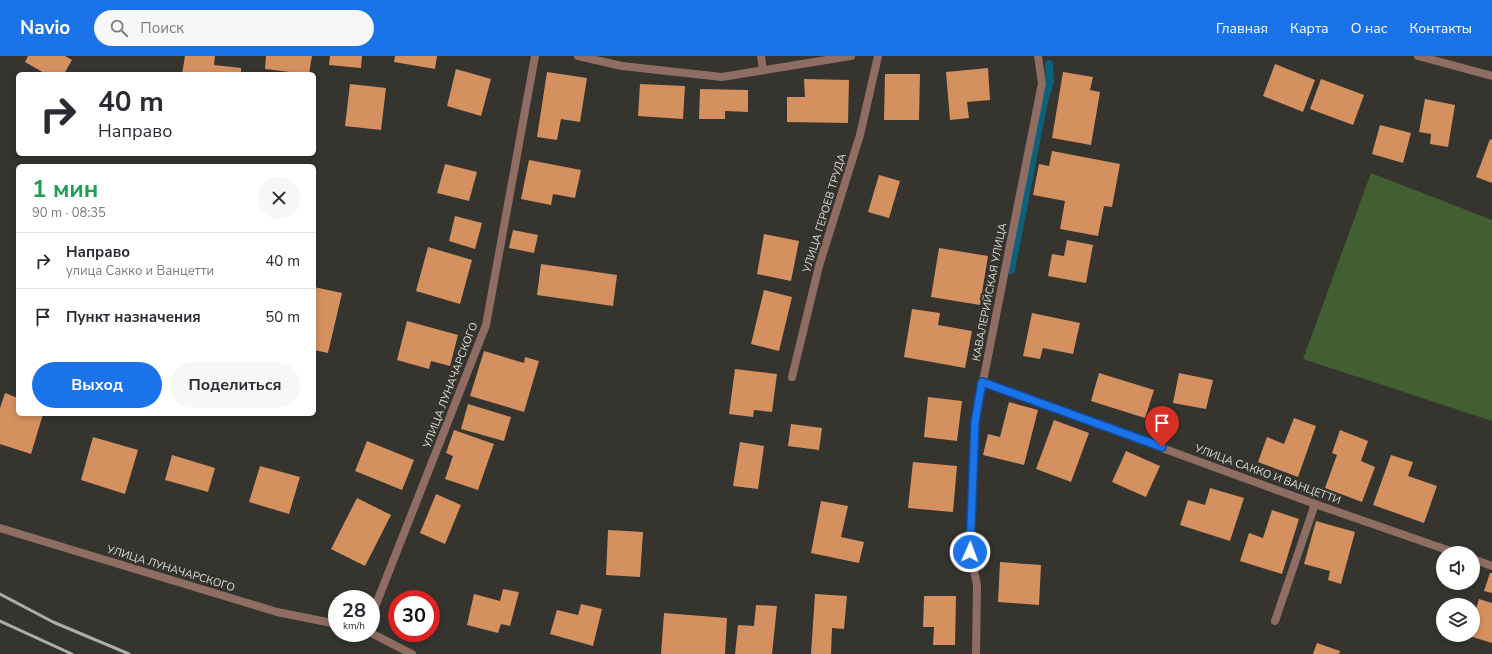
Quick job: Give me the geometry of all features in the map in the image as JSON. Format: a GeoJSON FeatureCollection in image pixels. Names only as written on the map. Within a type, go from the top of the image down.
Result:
{"type":"FeatureCollection","features":[{"type":"Feature","properties":{"kind":"street","name":"УЛИЦА ЛУНАЧАРСКОГО"},"geometry":{"type":"LineString","coordinates":[[380,594],[486,325],[535,56]]}},
{"type":"Feature","properties":{"kind":"street"},"geometry":{"type":"LineString","coordinates":[[578,56],[622,66],[722,77],[851,56]]}},
{"type":"Feature","properties":{"kind":"street"},"geometry":{"type":"LineString","coordinates":[[761,56],[763,70]]}},
{"type":"Feature","properties":{"kind":"street","name":"УЛИЦА ГЕРОЕВ ТРУДА"},"geometry":{"type":"LineString","coordinates":[[792,377],[819,266],[860,135],[878,56]]}},
{"type":"Feature","properties":{"kind":"street","name":"КАВАЛЕРИЙСКАЯ УЛИЦА"},"geometry":{"type":"LineString","coordinates":[[976,654],[976,585],[970,552],[975,422],[1042,83],[1038,56]]}},
{"type":"Feature","properties":{"kind":"street"},"geometry":{"type":"LineString","coordinates":[[1418,56],[1492,76]]}},
{"type":"Feature","properties":{"kind":"street","name":"УЛИЦА САККО И ВАНЦЕТТИ"},"geometry":{"type":"LineString","coordinates":[[982,382],[1315,504],[1436,546]]}},
{"type":"Feature","properties":{"kind":"street"},"geometry":{"type":"LineString","coordinates":[[1275,621],[1315,504]]}},
{"type":"Feature","properties":{"kind":"street","name":"УЛИЦА ЛУНАЧАРСКОГО"},"geometry":{"type":"LineString","coordinates":[[0,528],[277,612],[328,622]]}},
{"type":"Feature","properties":{"kind":"street"},"geometry":{"type":"LineString","coordinates":[[1480,562],[1492,566]]}},
{"type":"Feature","properties":{"kind":"street"},"geometry":{"type":"LineString","coordinates":[[380,638],[412,654]]}},
{"type":"Feature","properties":{"kind":"green space"},"geometry":{"type":"Polygon","coordinates":[[[1371,173],[1492,220],[1492,421],[1303,359],[1371,173]]]}},
{"type":"Feature","properties":{"kind":"building"},"geometry":{"type":"Polygon","coordinates":[[[28,56],[65,56],[72,60],[65,72],[42,72],[25,62],[28,56]]]}},
{"type":"Feature","properties":{"kind":"building"},"geometry":{"type":"Polygon","coordinates":[[[185,56],[215,56],[214,65],[241,68],[241,72],[182,72],[185,56]]]}},
{"type":"Feature","properties":{"kind":"building"},"geometry":{"type":"Polygon","coordinates":[[[266,56],[312,56],[309,72],[290,72],[265,69],[266,56]]]}},
{"type":"Feature","properties":{"kind":"building"},"geometry":{"type":"Polygon","coordinates":[[[330,56],[362,56],[361,68],[329,65],[330,56]]]}},
{"type":"Feature","properties":{"kind":"building"},"geometry":{"type":"Polygon","coordinates":[[[395,56],[437,56],[435,69],[394,62],[395,56]]]}},
{"type":"Feature","properties":{"kind":"building"},"geometry":{"type":"Polygon","coordinates":[[[1275,64],[1315,80],[1303,112],[1263,96],[1275,64]]]}},
{"type":"Feature","properties":{"kind":"building"},"geometry":{"type":"Polygon","coordinates":[[[988,68],[990,100],[967,102],[969,118],[950,120],[946,72],[988,68]]]}},
{"type":"Feature","properties":{"kind":"building"},"geometry":{"type":"Polygon","coordinates":[[[456,69],[491,79],[481,116],[447,106],[456,69]]]}},
{"type":"Feature","properties":{"kind":"building"},"geometry":{"type":"Polygon","coordinates":[[[547,72],[587,78],[580,122],[561,119],[557,140],[537,137],[547,72]]]}},
{"type":"Feature","properties":{"kind":"building"},"geometry":{"type":"Polygon","coordinates":[[[1063,72],[1093,77],[1090,90],[1100,92],[1091,145],[1052,138],[1063,72]]]}},
{"type":"Feature","properties":{"kind":"building"},"geometry":{"type":"Polygon","coordinates":[[[885,74],[920,74],[919,120],[884,120],[885,74]]]}},
{"type":"Feature","properties":{"kind":"building"},"geometry":{"type":"Polygon","coordinates":[[[804,79],[849,80],[848,123],[787,122],[787,97],[805,97],[804,79]]]}},
{"type":"Feature","properties":{"kind":"building"},"geometry":{"type":"Polygon","coordinates":[[[1321,79],[1364,95],[1353,125],[1310,109],[1321,79]]]}},
{"type":"Feature","properties":{"kind":"building"},"geometry":{"type":"Polygon","coordinates":[[[350,84],[386,88],[381,130],[345,126],[350,84]]]}},
{"type":"Feature","properties":{"kind":"building"},"geometry":{"type":"Polygon","coordinates":[[[640,84],[685,86],[683,119],[638,116],[640,84]]]}},
{"type":"Feature","properties":{"kind":"building"},"geometry":{"type":"Polygon","coordinates":[[[700,89],[748,90],[748,112],[725,111],[725,119],[699,119],[700,89]]]}},
{"type":"Feature","properties":{"kind":"building"},"geometry":{"type":"Polygon","coordinates":[[[1425,99],[1455,105],[1448,147],[1430,144],[1431,134],[1419,132],[1425,99]]]}},
{"type":"Feature","properties":{"kind":"building"},"geometry":{"type":"Polygon","coordinates":[[[1380,125],[1411,133],[1403,163],[1372,154],[1380,125]]]}},
{"type":"Feature","properties":{"kind":"building"},"geometry":{"type":"Polygon","coordinates":[[[1490,139],[1492,140],[1492,183],[1476,177],[1490,139]]]}},
{"type":"Feature","properties":{"kind":"building"},"geometry":{"type":"Polygon","coordinates":[[[1052,151],[1120,164],[1112,207],[1104,206],[1098,236],[1060,229],[1065,201],[1033,195],[1039,164],[1049,166],[1052,151]]]}},
{"type":"Feature","properties":{"kind":"building"},"geometry":{"type":"Polygon","coordinates":[[[529,160],[581,170],[575,198],[553,194],[551,205],[521,199],[529,160]]]}},
{"type":"Feature","properties":{"kind":"building"},"geometry":{"type":"Polygon","coordinates":[[[445,164],[477,172],[469,201],[437,193],[445,164]]]}},
{"type":"Feature","properties":{"kind":"building"},"geometry":{"type":"Polygon","coordinates":[[[879,175],[900,181],[889,218],[868,212],[879,175]]]}},
{"type":"Feature","properties":{"kind":"building"},"geometry":{"type":"Polygon","coordinates":[[[455,216],[482,223],[475,249],[449,241],[455,216]]]}},
{"type":"Feature","properties":{"kind":"building"},"geometry":{"type":"Polygon","coordinates":[[[513,230],[538,235],[534,253],[509,248],[513,230]]]}},
{"type":"Feature","properties":{"kind":"building"},"geometry":{"type":"Polygon","coordinates":[[[764,234],[799,241],[791,281],[757,274],[764,234]]]}},
{"type":"Feature","properties":{"kind":"building"},"geometry":{"type":"Polygon","coordinates":[[[1067,240],[1093,245],[1086,283],[1048,276],[1052,254],[1064,256],[1067,240]]]}},
{"type":"Feature","properties":{"kind":"building"},"geometry":{"type":"Polygon","coordinates":[[[428,247],[472,260],[460,304],[416,291],[428,247]]]}},
{"type":"Feature","properties":{"kind":"building"},"geometry":{"type":"Polygon","coordinates":[[[939,248],[988,256],[980,305],[931,297],[939,248]]]}},
{"type":"Feature","properties":{"kind":"building"},"geometry":{"type":"Polygon","coordinates":[[[541,264],[617,275],[613,306],[537,295],[541,264]]]}},
{"type":"Feature","properties":{"kind":"building"},"geometry":{"type":"Polygon","coordinates":[[[316,287],[342,293],[328,353],[316,350],[316,287]]]}},
{"type":"Feature","properties":{"kind":"building"},"geometry":{"type":"Polygon","coordinates":[[[764,290],[792,297],[779,351],[751,344],[764,290]]]}},
{"type":"Feature","properties":{"kind":"building"},"geometry":{"type":"Polygon","coordinates":[[[912,309],[940,313],[938,325],[972,331],[965,368],[904,357],[912,309]]]}},
{"type":"Feature","properties":{"kind":"building"},"geometry":{"type":"Polygon","coordinates":[[[1032,313],[1080,323],[1073,354],[1043,348],[1040,359],[1023,356],[1032,313]]]}},
{"type":"Feature","properties":{"kind":"building"},"geometry":{"type":"Polygon","coordinates":[[[407,321],[458,335],[450,366],[431,361],[429,369],[397,360],[407,321]]]}},
{"type":"Feature","properties":{"kind":"building"},"geometry":{"type":"Polygon","coordinates":[[[484,351],[524,363],[525,357],[539,361],[524,412],[470,396],[484,351]]]}},
{"type":"Feature","properties":{"kind":"building"},"geometry":{"type":"Polygon","coordinates":[[[735,369],[777,374],[772,412],[754,410],[753,417],[729,414],[735,369]]]}},
{"type":"Feature","properties":{"kind":"building"},"geometry":{"type":"Polygon","coordinates":[[[1099,373],[1154,390],[1145,418],[1091,401],[1099,373]]]}},
{"type":"Feature","properties":{"kind":"building"},"geometry":{"type":"Polygon","coordinates":[[[1179,373],[1213,380],[1206,409],[1173,403],[1179,373]]]}},
{"type":"Feature","properties":{"kind":"building"},"geometry":{"type":"Polygon","coordinates":[[[5,393],[16,397],[16,416],[42,416],[31,454],[0,444],[0,408],[5,393]]]}},
{"type":"Feature","properties":{"kind":"building"},"geometry":{"type":"Polygon","coordinates":[[[928,397],[962,401],[957,441],[924,437],[928,397]]]}},
{"type":"Feature","properties":{"kind":"building"},"geometry":{"type":"Polygon","coordinates":[[[1009,402],[1038,410],[1024,465],[983,455],[988,434],[1000,437],[1009,402]]]}},
{"type":"Feature","properties":{"kind":"building"},"geometry":{"type":"Polygon","coordinates":[[[468,404],[511,417],[504,441],[461,429],[468,404]]]}},
{"type":"Feature","properties":{"kind":"building"},"geometry":{"type":"Polygon","coordinates":[[[1294,418],[1316,426],[1298,477],[1258,462],[1267,437],[1284,444],[1294,418]]]}},
{"type":"Feature","properties":{"kind":"building"},"geometry":{"type":"Polygon","coordinates":[[[1054,420],[1089,433],[1071,482],[1036,469],[1054,420]]]}},
{"type":"Feature","properties":{"kind":"building"},"geometry":{"type":"Polygon","coordinates":[[[791,424],[822,428],[819,450],[788,446],[791,424]]]}},
{"type":"Feature","properties":{"kind":"building"},"geometry":{"type":"Polygon","coordinates":[[[454,430],[494,444],[478,490],[445,479],[453,456],[446,453],[454,430]]]}},
{"type":"Feature","properties":{"kind":"building"},"geometry":{"type":"Polygon","coordinates":[[[1340,430],[1368,441],[1361,461],[1375,467],[1362,502],[1325,488],[1337,455],[1332,453],[1340,430]]]}},
{"type":"Feature","properties":{"kind":"building"},"geometry":{"type":"Polygon","coordinates":[[[93,437],[138,450],[125,494],[81,480],[93,437]]]}},
{"type":"Feature","properties":{"kind":"building"},"geometry":{"type":"Polygon","coordinates":[[[367,441],[414,460],[402,490],[355,471],[367,441]]]}},
{"type":"Feature","properties":{"kind":"building"},"geometry":{"type":"Polygon","coordinates":[[[740,442],[764,446],[758,489],[733,486],[740,442]]]}},
{"type":"Feature","properties":{"kind":"building"},"geometry":{"type":"Polygon","coordinates":[[[1126,451],[1160,466],[1146,497],[1112,482],[1126,451]]]}},
{"type":"Feature","properties":{"kind":"building"},"geometry":{"type":"Polygon","coordinates":[[[172,455],[215,468],[208,492],[165,480],[172,455]]]}},
{"type":"Feature","properties":{"kind":"building"},"geometry":{"type":"Polygon","coordinates":[[[1391,455],[1413,462],[1408,476],[1437,486],[1424,523],[1373,505],[1391,455]]]}},
{"type":"Feature","properties":{"kind":"building"},"geometry":{"type":"Polygon","coordinates":[[[913,462],[957,466],[953,512],[908,508],[913,462]]]}},
{"type":"Feature","properties":{"kind":"building"},"geometry":{"type":"Polygon","coordinates":[[[260,466],[300,477],[289,514],[249,502],[260,466]]]}},
{"type":"Feature","properties":{"kind":"building"},"geometry":{"type":"Polygon","coordinates":[[[1210,488],[1244,498],[1230,541],[1180,525],[1188,500],[1205,505],[1210,488]]]}},
{"type":"Feature","properties":{"kind":"building"},"geometry":{"type":"Polygon","coordinates":[[[436,494],[461,505],[445,544],[420,533],[436,494]]]}},
{"type":"Feature","properties":{"kind":"building"},"geometry":{"type":"Polygon","coordinates":[[[357,498],[391,515],[365,566],[331,549],[357,498]]]}},
{"type":"Feature","properties":{"kind":"building"},"geometry":{"type":"Polygon","coordinates":[[[821,501],[848,506],[841,537],[864,542],[859,563],[811,553],[821,501]]]}},
{"type":"Feature","properties":{"kind":"building"},"geometry":{"type":"Polygon","coordinates":[[[1272,510],[1299,519],[1282,574],[1240,561],[1249,533],[1263,538],[1272,510]]]}},
{"type":"Feature","properties":{"kind":"building"},"geometry":{"type":"Polygon","coordinates":[[[1316,521],[1355,532],[1341,584],[1328,580],[1330,571],[1304,564],[1316,521]]]}},
{"type":"Feature","properties":{"kind":"building"},"geometry":{"type":"Polygon","coordinates":[[[608,530],[643,532],[640,577],[606,575],[608,530]]]}},
{"type":"Feature","properties":{"kind":"building"},"geometry":{"type":"Polygon","coordinates":[[[1000,562],[1041,565],[1039,605],[998,602],[1000,562]]]}},
{"type":"Feature","properties":{"kind":"building"},"geometry":{"type":"Polygon","coordinates":[[[1490,573],[1492,573],[1492,593],[1484,591],[1490,573]]]}},
{"type":"Feature","properties":{"kind":"building"},"geometry":{"type":"Polygon","coordinates":[[[503,589],[519,592],[510,626],[501,624],[498,633],[467,625],[474,594],[500,601],[503,589]]]}},
{"type":"Feature","properties":{"kind":"building"},"geometry":{"type":"Polygon","coordinates":[[[815,594],[847,596],[844,629],[832,628],[831,654],[811,654],[815,594]]]}},
{"type":"Feature","properties":{"kind":"building"},"geometry":{"type":"Polygon","coordinates":[[[924,596],[956,596],[955,645],[933,645],[934,627],[923,627],[924,596]]]}},
{"type":"Feature","properties":{"kind":"building"},"geometry":{"type":"Polygon","coordinates":[[[1480,599],[1492,603],[1492,643],[1480,639],[1480,599]]]}},
{"type":"Feature","properties":{"kind":"building"},"geometry":{"type":"Polygon","coordinates":[[[581,604],[602,609],[593,646],[550,634],[557,610],[578,615],[581,604]]]}},
{"type":"Feature","properties":{"kind":"building"},"geometry":{"type":"Polygon","coordinates":[[[756,605],[777,606],[772,654],[735,654],[738,625],[754,626],[756,605]]]}},
{"type":"Feature","properties":{"kind":"building"},"geometry":{"type":"Polygon","coordinates":[[[664,613],[727,618],[725,654],[661,654],[664,613]]]}},
{"type":"Feature","properties":{"kind":"building"},"geometry":{"type":"Polygon","coordinates":[[[1317,643],[1340,651],[1339,654],[1313,654],[1317,643]]]}},
{"type":"Feature","properties":{"kind":"waterway"},"geometry":{"type":"LineString","coordinates":[[1011,270],[1044,101],[1050,82],[1049,64]]}},
{"type":"Feature","properties":{"kind":"railway"},"geometry":{"type":"LineString","coordinates":[[0,594],[53,622],[129,654]]}},
{"type":"Feature","properties":{"kind":"railway"},"geometry":{"type":"LineString","coordinates":[[0,621],[72,654]]}},
{"type":"Feature","properties":{"kind":"route"},"geometry":{"type":"LineString","coordinates":[[970,552],[975,422],[982,382],[1162,447]]}}]}
